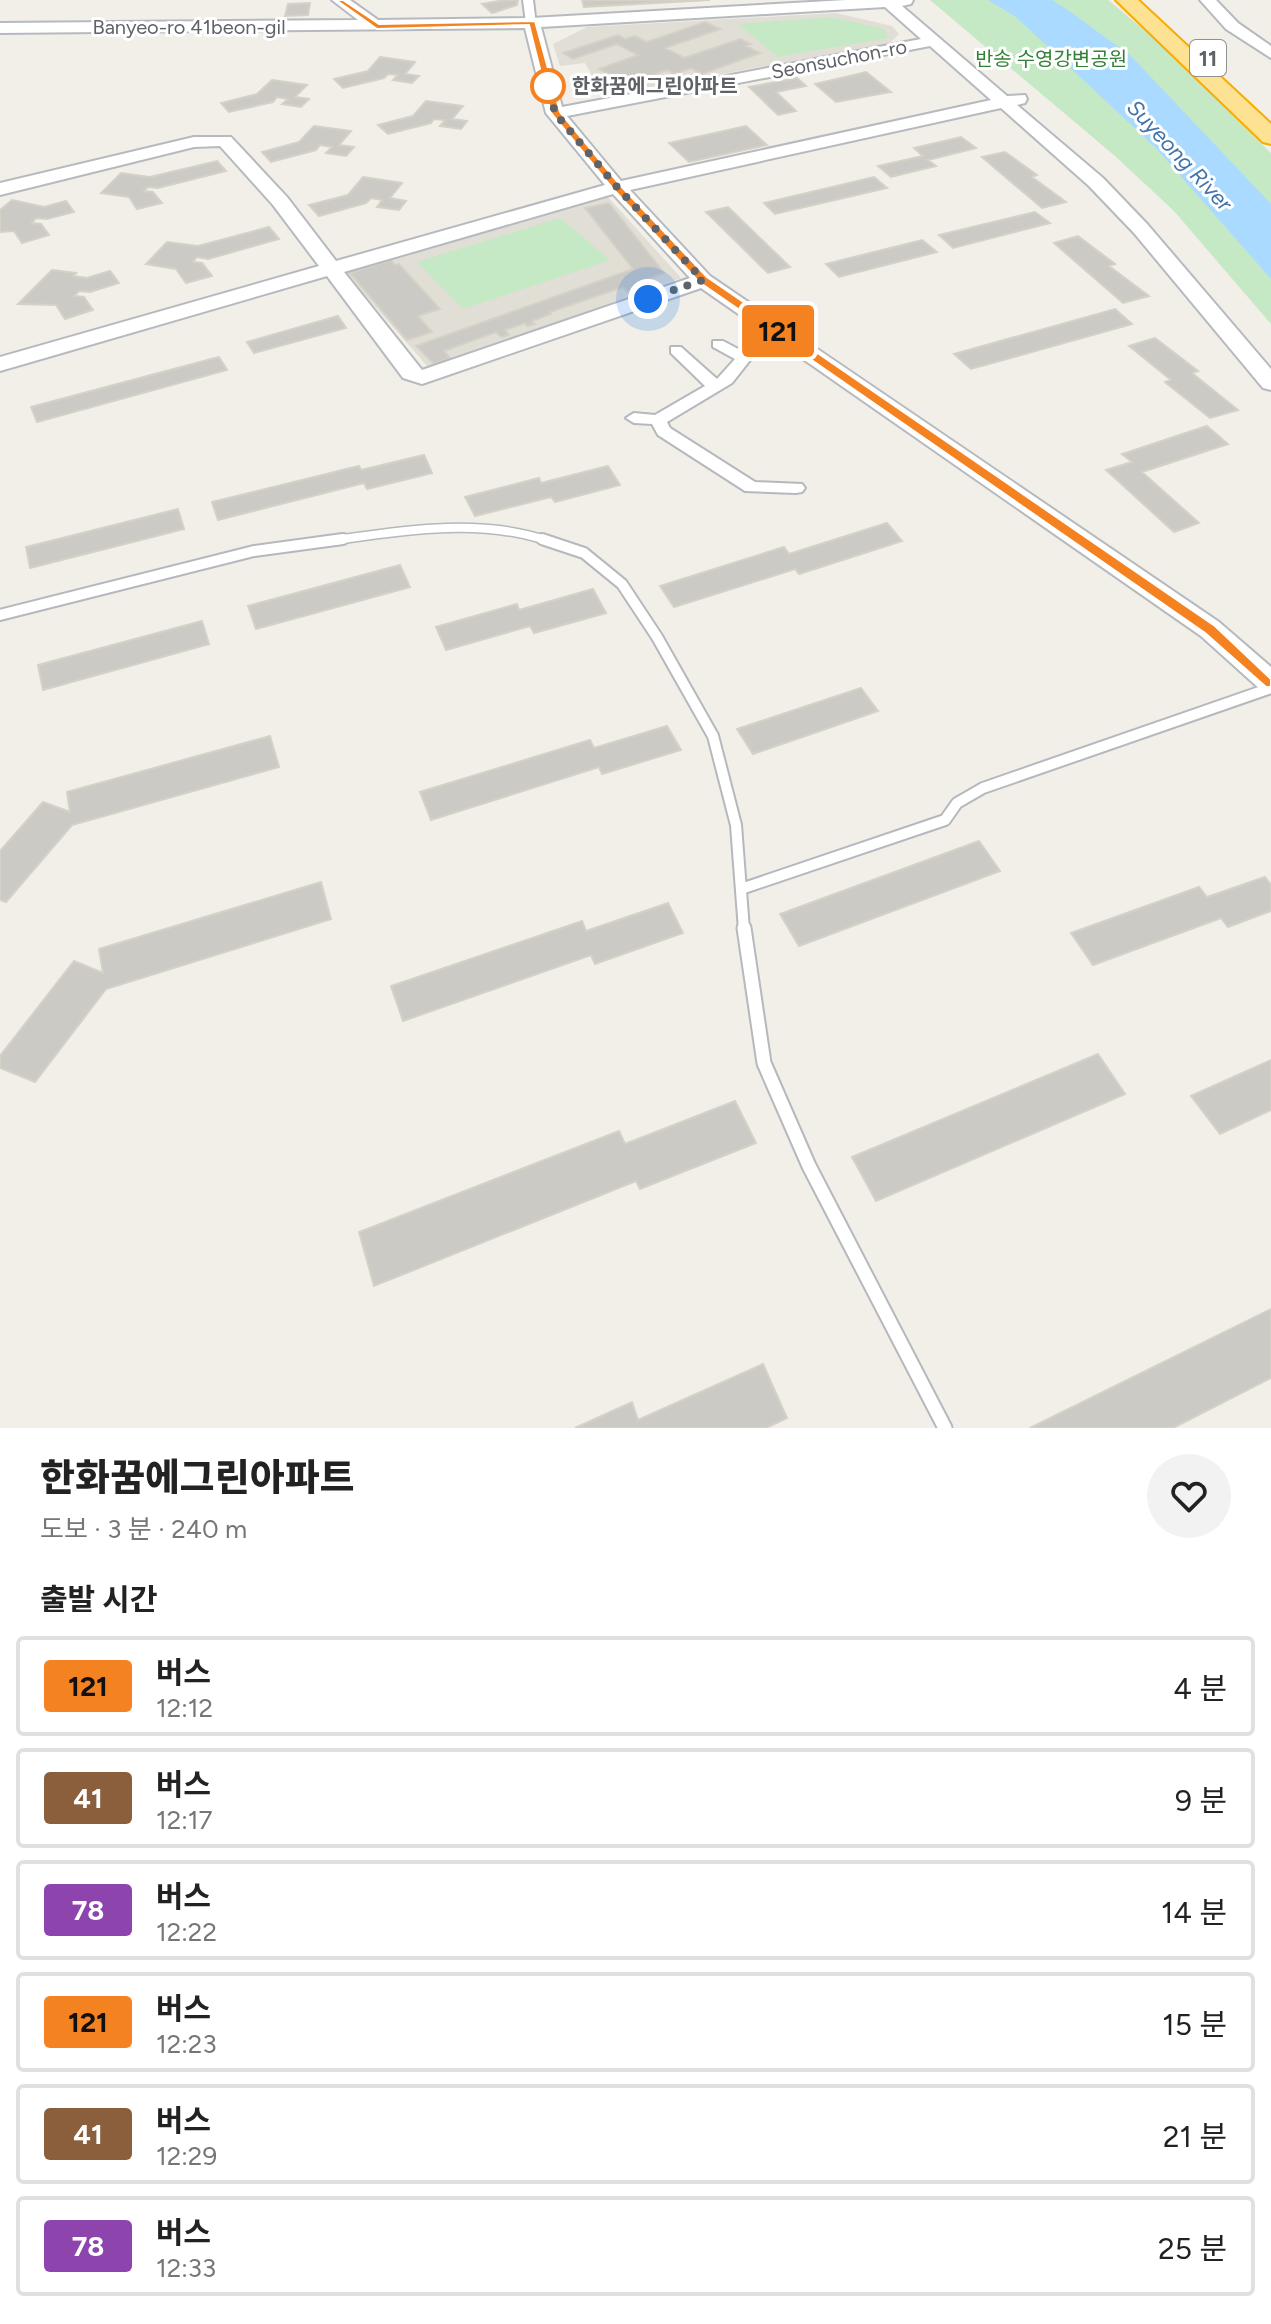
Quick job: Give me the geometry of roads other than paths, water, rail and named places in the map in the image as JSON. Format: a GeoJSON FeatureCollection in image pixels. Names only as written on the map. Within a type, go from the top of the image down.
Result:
{"type":"FeatureCollection","features":[{"type":"Feature","properties":{"kind":"highway","name":"11"},"geometry":{"type":"LineString","coordinates":[[1126,0],[1271,137]]}},
{"type":"Feature","properties":{"kind":"highway","name":"11"},"geometry":{"type":"LineString","coordinates":[[1143,0],[1271,117]]}},
{"type":"Feature","properties":{"kind":"main road"},"geometry":{"type":"LineString","coordinates":[[340,0],[377,26],[532,23],[897,1],[1011,100],[1096,182],[1141,229],[1271,383]]}},
{"type":"Feature","properties":{"kind":"main road"},"geometry":{"type":"LineString","coordinates":[[1208,0],[1232,26],[1271,53]]}},
{"type":"Feature","properties":{"kind":"main road"},"geometry":{"type":"LineString","coordinates":[[897,1],[912,23],[933,41],[1114,179],[1261,342]]}},
{"type":"Feature","properties":{"kind":"main road"},"geometry":{"type":"LineString","coordinates":[[839,3],[912,23]]}},
{"type":"Feature","properties":{"kind":"main road"},"geometry":{"type":"LineString","coordinates":[[532,23],[555,113],[617,187],[703,280],[1210,629],[1271,686]]}},
{"type":"Feature","properties":{"kind":"main road","name":"Banyeo-ro 41beon-gil"},"geometry":{"type":"LineString","coordinates":[[0,28],[377,26]]}},
{"type":"Feature","properties":{"kind":"main road","name":"Seonsuchon-ro"},"geometry":{"type":"LineString","coordinates":[[555,113],[933,41]]}},
{"type":"Feature","properties":{"kind":"main road"},"geometry":{"type":"LineString","coordinates":[[0,364],[617,187],[1011,100]]}},
{"type":"Feature","properties":{"kind":"main road"},"geometry":{"type":"LineString","coordinates":[[0,189],[194,142],[225,141],[280,201],[411,373],[426,377],[703,280]]}},
{"type":"Feature","properties":{"kind":"street"},"geometry":{"type":"LineString","coordinates":[[528,0],[532,23]]}},
{"type":"Feature","properties":{"kind":"street"},"geometry":{"type":"LineString","coordinates":[[634,418],[658,420],[726,380],[770,326]]}},
{"type":"Feature","properties":{"kind":"street"},"geometry":{"type":"LineString","coordinates":[[718,344],[744,358]]}},
{"type":"Feature","properties":{"kind":"street"},"geometry":{"type":"LineString","coordinates":[[676,350],[715,386]]}},
{"type":"Feature","properties":{"kind":"street"},"geometry":{"type":"LineString","coordinates":[[658,420],[664,431],[751,487],[796,488]]}},
{"type":"Feature","properties":{"kind":"lane"},"geometry":{"type":"LineString","coordinates":[[0,615],[254,551],[413,529],[495,530],[540,538],[584,553],[622,584],[657,637],[713,736],[736,825],[746,955],[764,1063],[809,1166],[945,1428]]}},
{"type":"Feature","properties":{"kind":"lane"},"geometry":{"type":"LineString","coordinates":[[741,889],[945,820],[957,803],[983,788],[1271,686]]}},
{"type":"Feature","properties":{"kind":"water","name":"Suyeong River"},"geometry":{"type":"Polygon","coordinates":[[[988,0],[1052,0],[1131,56],[1271,204],[1271,279],[1156,148],[1016,17],[988,0]]]}},
{"type":"Feature","properties":{"kind":"place","name":"한화꿈에그린아파트"},"geometry":{"type":"Point","coordinates":[548,86]}},
{"type":"Feature","properties":{"kind":"park label","name":"반송 수영강변공원"},"geometry":{"type":"Point","coordinates":[1051,59]}}]}
